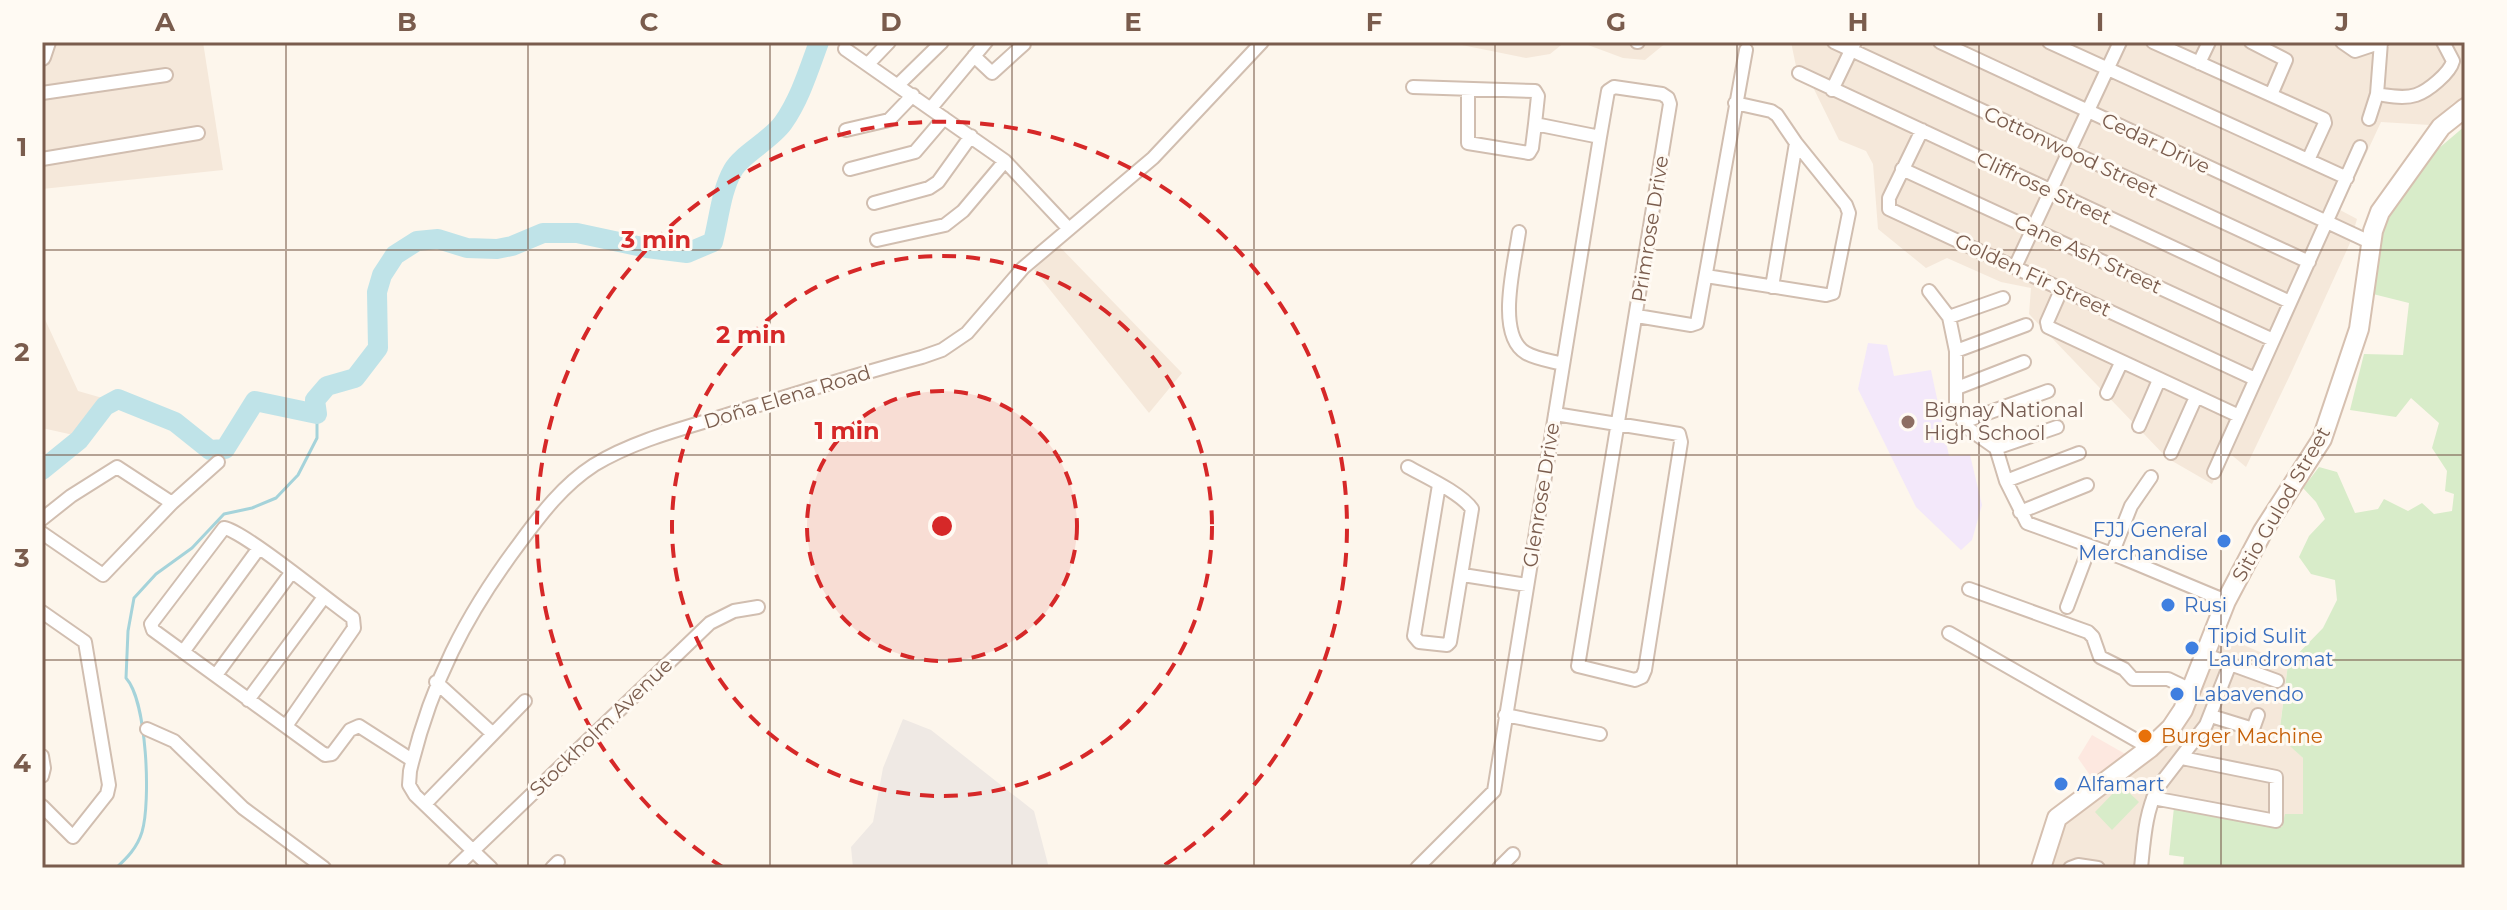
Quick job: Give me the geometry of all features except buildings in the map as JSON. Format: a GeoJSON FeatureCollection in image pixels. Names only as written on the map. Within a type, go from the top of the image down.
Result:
{"type":"FeatureCollection","features":[{"type":"Feature","properties":{"kind":"main road","name":"Sitio Gulod Street"},"geometry":{"type":"LineString","coordinates":[[2041,868],[2057,818],[2150,748],[2171,728],[2191,690],[2226,601],[2263,531],[2322,439],[2359,329],[2380,212],[2441,127],[2465,108]]}},
{"type":"Feature","properties":{"kind":"street"},"geometry":{"type":"LineString","coordinates":[[42,57],[47,42]]}},
{"type":"Feature","properties":{"kind":"street"},"geometry":{"type":"LineString","coordinates":[[868,64],[889,42]]}},
{"type":"Feature","properties":{"kind":"street"},"geometry":{"type":"LineString","coordinates":[[898,85],[942,42]]}},
{"type":"Feature","properties":{"kind":"street"},"geometry":{"type":"LineString","coordinates":[[931,108],[986,42]]}},
{"type":"Feature","properties":{"kind":"street","name":"Doña Elena Road"},"geometry":{"type":"LineString","coordinates":[[425,804],[409,785],[412,760],[436,682],[463,626],[486,590],[545,509],[580,475],[611,456],[649,440],[942,350],[967,333],[1023,268],[1113,194],[1179,132],[1262,42]]}},
{"type":"Feature","properties":{"kind":"street","name":"Cottonwood Street"},"geometry":{"type":"LineString","coordinates":[[1834,42],[1853,46],[2068,151],[2309,262]]}},
{"type":"Feature","properties":{"kind":"street","name":"Cedar Drive"},"geometry":{"type":"LineString","coordinates":[[1940,42],[2372,243]]}},
{"type":"Feature","properties":{"kind":"street"},"geometry":{"type":"LineString","coordinates":[[2049,42],[2309,158],[2347,178]]}},
{"type":"Feature","properties":{"kind":"street"},"geometry":{"type":"LineString","coordinates":[[2015,267],[2120,42]]}},
{"type":"Feature","properties":{"kind":"street"},"geometry":{"type":"LineString","coordinates":[[2199,63],[2209,42]]}},
{"type":"Feature","properties":{"kind":"street"},"geometry":{"type":"LineString","coordinates":[[2251,42],[2286,60],[2271,95]]}},
{"type":"Feature","properties":{"kind":"street"},"geometry":{"type":"LineString","coordinates":[[2342,42],[2355,51],[2382,42],[2377,94],[2369,119]]}},
{"type":"Feature","properties":{"kind":"street"},"geometry":{"type":"LineString","coordinates":[[2377,94],[2399,97],[2417,95],[2450,71],[2453,61],[2443,42]]}},
{"type":"Feature","properties":{"kind":"street"},"geometry":{"type":"LineString","coordinates":[[974,56],[992,73],[1024,44]]}},
{"type":"Feature","properties":{"kind":"street"},"geometry":{"type":"LineString","coordinates":[[2161,44],[2325,121],[2309,158]]}},
{"type":"Feature","properties":{"kind":"street"},"geometry":{"type":"LineString","coordinates":[[1832,90],[1853,46]]}},
{"type":"Feature","properties":{"kind":"street"},"geometry":{"type":"LineString","coordinates":[[845,49],[1005,161],[1069,229]]}},
{"type":"Feature","properties":{"kind":"street"},"geometry":{"type":"LineString","coordinates":[[1637,316],[1691,325],[1697,323],[1746,50]]}},
{"type":"Feature","properties":{"kind":"street","name":"Cliffrose Street"},"geometry":{"type":"LineString","coordinates":[[1799,73],[2290,302]]}},
{"type":"Feature","properties":{"kind":"street"},"geometry":{"type":"LineString","coordinates":[[42,93],[166,75]]}},
{"type":"Feature","properties":{"kind":"street"},"geometry":{"type":"LineString","coordinates":[[1413,87],[1535,91],[1538,96],[1529,153],[1468,143],[1468,90]]}},
{"type":"Feature","properties":{"kind":"street","name":"Primrose Drive"},"geometry":{"type":"LineString","coordinates":[[1608,91],[1614,87],[1662,94],[1670,104],[1578,666],[1635,680],[1642,677],[1681,442],[1679,434],[1620,422]]}},
{"type":"Feature","properties":{"kind":"street","name":"Glenrose Drive"},"geometry":{"type":"LineString","coordinates":[[1417,868],[1492,795],[1608,91]]}},
{"type":"Feature","properties":{"kind":"street"},"geometry":{"type":"LineString","coordinates":[[846,130],[889,120],[913,95]]}},
{"type":"Feature","properties":{"kind":"street"},"geometry":{"type":"LineString","coordinates":[[1706,276],[1826,295],[1833,293],[1849,213],[1777,115],[1735,103]]}},
{"type":"Feature","properties":{"kind":"street"},"geometry":{"type":"LineString","coordinates":[[850,169],[915,152],[944,118]]}},
{"type":"Feature","properties":{"kind":"street"},"geometry":{"type":"LineString","coordinates":[[1535,124],[1600,137]]}},
{"type":"Feature","properties":{"kind":"street","name":"Golden Fir Street"},"geometry":{"type":"LineString","coordinates":[[1922,130],[1889,198],[1889,209],[2255,379]]}},
{"type":"Feature","properties":{"kind":"street"},"geometry":{"type":"LineString","coordinates":[[42,159],[198,133]]}},
{"type":"Feature","properties":{"kind":"street"},"geometry":{"type":"LineString","coordinates":[[874,203],[929,188],[938,182],[971,136]]}},
{"type":"Feature","properties":{"kind":"street"},"geometry":{"type":"LineString","coordinates":[[1772,287],[1796,143]]}},
{"type":"Feature","properties":{"kind":"street"},"geometry":{"type":"LineString","coordinates":[[2214,472],[2360,147]]}},
{"type":"Feature","properties":{"kind":"street"},"geometry":{"type":"LineString","coordinates":[[877,240],[945,225],[963,211],[1005,161]]}},
{"type":"Feature","properties":{"kind":"street","name":"Cane Ash Street"},"geometry":{"type":"LineString","coordinates":[[1902,169],[2273,340]]}},
{"type":"Feature","properties":{"kind":"street"},"geometry":{"type":"LineString","coordinates":[[1519,232],[1509,329],[1517,344],[1528,354],[1563,364]]}},
{"type":"Feature","properties":{"kind":"street"},"geometry":{"type":"LineString","coordinates":[[2062,288],[2047,322],[2048,327],[2239,416]]}},
{"type":"Feature","properties":{"kind":"street"},"geometry":{"type":"LineString","coordinates":[[1929,291],[1949,317],[1956,351],[1956,406],[1963,422],[1996,448],[2006,481],[2027,523],[2226,601]]}},
{"type":"Feature","properties":{"kind":"street"},"geometry":{"type":"LineString","coordinates":[[1949,317],[2003,298]]}},
{"type":"Feature","properties":{"kind":"street"},"geometry":{"type":"LineString","coordinates":[[1956,351],[2026,325]]}},
{"type":"Feature","properties":{"kind":"street"},"geometry":{"type":"LineString","coordinates":[[1957,388],[2024,362]]}},
{"type":"Feature","properties":{"kind":"street"},"geometry":{"type":"LineString","coordinates":[[2107,393],[2121,363]]}},
{"type":"Feature","properties":{"kind":"street"},"geometry":{"type":"LineString","coordinates":[[2139,426],[2159,380]]}},
{"type":"Feature","properties":{"kind":"street"},"geometry":{"type":"LineString","coordinates":[[1963,422],[2048,391]]}},
{"type":"Feature","properties":{"kind":"street"},"geometry":{"type":"LineString","coordinates":[[2171,453],[2196,397]]}},
{"type":"Feature","properties":{"kind":"street"},"geometry":{"type":"LineString","coordinates":[[1555,414],[1620,422]]}},
{"type":"Feature","properties":{"kind":"street"},"geometry":{"type":"LineString","coordinates":[[1996,448],[2057,427]]}},
{"type":"Feature","properties":{"kind":"street"},"geometry":{"type":"LineString","coordinates":[[2006,481],[2079,453]]}},
{"type":"Feature","properties":{"kind":"street"},"geometry":{"type":"LineString","coordinates":[[42,533],[102,575],[172,503],[218,462]]}},
{"type":"Feature","properties":{"kind":"street"},"geometry":{"type":"LineString","coordinates":[[1408,467],[1439,485],[1469,503],[1472,509],[1450,644],[1415,640],[1439,485]]}},
{"type":"Feature","properties":{"kind":"street"},"geometry":{"type":"LineString","coordinates":[[42,519],[115,468],[120,468],[172,503]]}},
{"type":"Feature","properties":{"kind":"street"},"geometry":{"type":"LineString","coordinates":[[2112,554],[2131,506],[2151,477]]}},
{"type":"Feature","properties":{"kind":"street"},"geometry":{"type":"LineString","coordinates":[[2020,512],[2087,485]]}},
{"type":"Feature","properties":{"kind":"street"},"geometry":{"type":"LineString","coordinates":[[286,726],[354,628],[353,618],[259,548],[231,529],[224,528],[151,624],[153,630],[325,755],[332,754],[350,730],[359,726],[412,760]]}},
{"type":"Feature","properties":{"kind":"street"},"geometry":{"type":"LineString","coordinates":[[2067,607],[2090,546]]}},
{"type":"Feature","properties":{"kind":"street"},"geometry":{"type":"LineString","coordinates":[[183,652],[259,548]]}},
{"type":"Feature","properties":{"kind":"street"},"geometry":{"type":"LineString","coordinates":[[216,675],[291,573]]}},
{"type":"Feature","properties":{"kind":"street"},"geometry":{"type":"LineString","coordinates":[[1463,575],[1527,585]]}},
{"type":"Feature","properties":{"kind":"street"},"geometry":{"type":"LineString","coordinates":[[1969,589],[2088,632],[2100,657],[2124,669],[2133,679],[2168,679],[2191,690]]}},
{"type":"Feature","properties":{"kind":"street"},"geometry":{"type":"LineString","coordinates":[[248,700],[324,597]]}},
{"type":"Feature","properties":{"kind":"street","name":"Stockholm Avenue"},"geometry":{"type":"LineString","coordinates":[[455,868],[710,623],[734,611],[758,607]]}},
{"type":"Feature","properties":{"kind":"street"},"geometry":{"type":"LineString","coordinates":[[42,612],[85,642],[109,785],[107,794],[73,837],[42,806]]}},
{"type":"Feature","properties":{"kind":"street"},"geometry":{"type":"LineString","coordinates":[[1949,633],[2150,748]]}},
{"type":"Feature","properties":{"kind":"street"},"geometry":{"type":"LineString","coordinates":[[2214,658],[2277,681]]}},
{"type":"Feature","properties":{"kind":"street"},"geometry":{"type":"LineString","coordinates":[[2141,868],[2153,798],[2158,787],[2201,734],[2230,664]]}},
{"type":"Feature","properties":{"kind":"street"},"geometry":{"type":"LineString","coordinates":[[436,682],[493,734]]}},
{"type":"Feature","properties":{"kind":"street"},"geometry":{"type":"LineString","coordinates":[[491,868],[425,804],[525,701]]}},
{"type":"Feature","properties":{"kind":"street"},"geometry":{"type":"LineString","coordinates":[[1505,715],[1600,734]]}},
{"type":"Feature","properties":{"kind":"street"},"geometry":{"type":"LineString","coordinates":[[2211,716],[2253,729],[2258,715]]}},
{"type":"Feature","properties":{"kind":"street"},"geometry":{"type":"LineString","coordinates":[[147,729],[174,741],[243,808],[324,868]]}},
{"type":"Feature","properties":{"kind":"street"},"geometry":{"type":"LineString","coordinates":[[42,756],[42,776]]}},
{"type":"Feature","properties":{"kind":"street"},"geometry":{"type":"LineString","coordinates":[[2153,798],[2276,821],[2276,777],[2182,758]]}},
{"type":"Feature","properties":{"kind":"street"},"geometry":{"type":"LineString","coordinates":[[1499,868],[1513,854]]}},
{"type":"Feature","properties":{"kind":"street"},"geometry":{"type":"LineString","coordinates":[[2070,868],[2078,865],[2098,868]]}},
{"type":"Feature","properties":{"kind":"shaded area"},"geometry":{"type":"Polygon","coordinates":[[[42,42],[203,42],[223,170],[42,189],[42,42]]]}},
{"type":"Feature","properties":{"kind":"shaded area"},"geometry":{"type":"Polygon","coordinates":[[[1447,42],[1565,42],[1550,54],[1526,58],[1447,42]]]}},
{"type":"Feature","properties":{"kind":"shaded area"},"geometry":{"type":"Polygon","coordinates":[[[1580,42],[1667,42],[1645,60],[1623,58],[1580,42]]]}},
{"type":"Feature","properties":{"kind":"shaded area"},"geometry":{"type":"Polygon","coordinates":[[[1791,42],[2465,42],[2465,97],[2453,103],[2430,125],[2381,122],[2340,210],[2357,219],[2350,243],[2291,373],[2246,467],[2228,452],[2212,484],[2167,458],[2029,314],[2031,288],[2001,282],[1947,258],[1926,268],[1878,229],[1873,164],[1866,151],[1839,140],[1811,83],[1798,76],[1791,42]]]}},
{"type":"Feature","properties":{"kind":"shaded area"},"geometry":{"type":"Polygon","coordinates":[[[1058,245],[1182,373],[1149,413],[1034,270],[1058,245]]]}},
{"type":"Feature","properties":{"kind":"shaded area"},"geometry":{"type":"Polygon","coordinates":[[[42,313],[78,391],[106,399],[78,436],[42,428],[42,313]]]}},
{"type":"Feature","properties":{"kind":"shaded area","name":"Bignay National High School"},"geometry":{"type":"Polygon","coordinates":[[[1868,343],[1887,345],[1894,376],[1931,370],[1949,456],[1970,455],[1982,505],[1972,540],[1961,550],[1916,507],[1858,389],[1868,343]]]}},
{"type":"Feature","properties":{"kind":"shaded area"},"geometry":{"type":"Polygon","coordinates":[[[2218,634],[2288,664],[2279,735],[2303,758],[2303,814],[2283,827],[2174,807],[2157,807],[2148,868],[2047,868],[2057,835],[2067,821],[2159,747],[2218,634]]]}},
{"type":"Feature","properties":{"kind":"shaded area"},"geometry":{"type":"Polygon","coordinates":[[[903,719],[931,730],[1034,811],[1049,868],[853,868],[851,847],[873,822],[883,768],[903,719]]]}},
{"type":"Feature","properties":{"kind":"shaded area"},"geometry":{"type":"Polygon","coordinates":[[[2092,735],[2127,755],[2094,781],[2078,758],[2092,735]]]}},
{"type":"Feature","properties":{"kind":"green space"},"geometry":{"type":"Polygon","coordinates":[[[2465,126],[2465,868],[2183,868],[2184,857],[2169,855],[2174,807],[2282,827],[2285,814],[2303,814],[2303,758],[2279,736],[2288,664],[2323,628],[2337,600],[2335,580],[2311,574],[2299,557],[2309,536],[2325,519],[2316,502],[2303,488],[2319,467],[2337,472],[2355,513],[2378,509],[2384,499],[2408,511],[2422,503],[2434,514],[2452,511],[2454,494],[2445,491],[2447,471],[2432,448],[2439,423],[2411,398],[2396,417],[2350,410],[2364,354],[2403,355],[2409,303],[2373,294],[2384,216],[2425,160],[2465,126]]]}},
{"type":"Feature","properties":{"kind":"green space"},"geometry":{"type":"Polygon","coordinates":[[[2121,785],[2139,802],[2112,830],[2095,812],[2121,785]]]}},
{"type":"Feature","properties":{"kind":"waterway"},"geometry":{"type":"LineString","coordinates":[[42,470],[79,440],[105,406],[118,399],[175,422],[210,450],[225,449],[255,401],[317,414],[315,400],[327,386],[355,378],[378,348],[377,292],[382,275],[395,255],[417,241],[438,239],[467,248],[497,249],[543,233],[577,233],[687,253],[713,242],[723,196],[733,170],[783,123],[799,94],[819,42]]}},
{"type":"Feature","properties":{"kind":"waterway"},"geometry":{"type":"LineString","coordinates":[[116,868],[140,838],[145,818],[143,729],[139,708],[126,678],[128,631],[134,598],[156,574],[192,548],[224,514],[252,508],[276,498],[298,475],[317,438],[317,414]]}},
{"type":"Feature","properties":{"kind":"place","name":"Bignay National High School"},"geometry":{"type":"Point","coordinates":[1908,422]}},
{"type":"Feature","properties":{"kind":"place","name":"FJJ General Merchandise"},"geometry":{"type":"Point","coordinates":[2224,541]}},
{"type":"Feature","properties":{"kind":"place","name":"Rusi"},"geometry":{"type":"Point","coordinates":[2168,605]}},
{"type":"Feature","properties":{"kind":"place","name":"Tipid Sulit Laundromat"},"geometry":{"type":"Point","coordinates":[2192,648]}},
{"type":"Feature","properties":{"kind":"place","name":"Labavendo"},"geometry":{"type":"Point","coordinates":[2177,694]}},
{"type":"Feature","properties":{"kind":"place","name":"Burger Machine"},"geometry":{"type":"Point","coordinates":[2145,736]}},
{"type":"Feature","properties":{"kind":"place","name":"Alfamart"},"geometry":{"type":"Point","coordinates":[2061,784]}}]}
